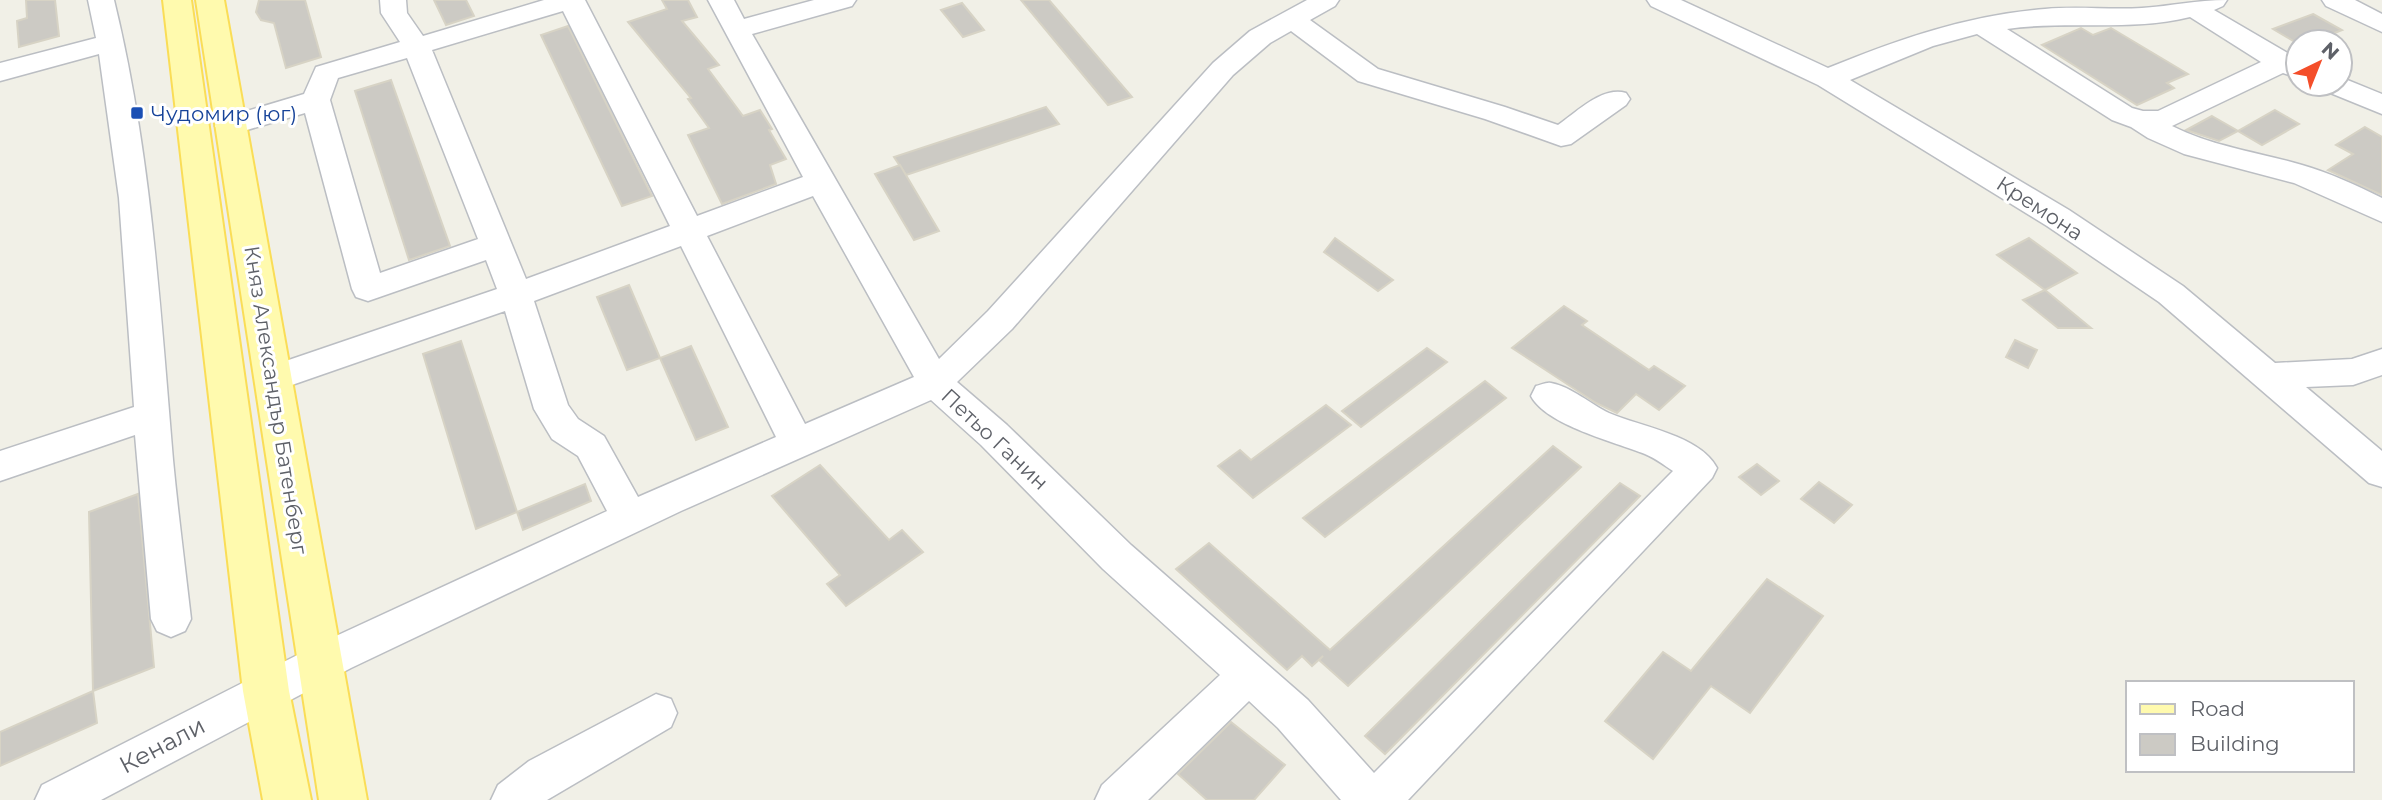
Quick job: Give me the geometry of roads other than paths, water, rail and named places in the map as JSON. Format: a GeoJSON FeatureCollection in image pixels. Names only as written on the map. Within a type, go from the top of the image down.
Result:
{"type":"FeatureCollection","features":[{"type":"Feature","properties":{"kind":"main road","name":"Княз Александър Батенберг"},"geometry":{"type":"LineString","coordinates":[[177,0],[266,691],[288,800]]}},
{"type":"Feature","properties":{"kind":"main road","name":"Княз Александър Батенберг"},"geometry":{"type":"LineString","coordinates":[[210,0],[343,800]]}},
{"type":"Feature","properties":{"kind":"street"},"geometry":{"type":"LineString","coordinates":[[101,0],[126,116],[144,288],[152,415],[171,619]]}},
{"type":"Feature","properties":{"kind":"street"},"geometry":{"type":"LineString","coordinates":[[393,0],[394,13],[417,47],[516,295],[552,409],[565,429],[591,446],[630,518]]}},
{"type":"Feature","properties":{"kind":"street"},"geometry":{"type":"LineString","coordinates":[[496,245],[368,289],[316,100],[326,73],[571,0],[797,443]]}},
{"type":"Feature","properties":{"kind":"street"},"geometry":{"type":"LineString","coordinates":[[728,15],[841,0]]}},
{"type":"Feature","properties":{"kind":"street"},"geometry":{"type":"LineString","coordinates":[[936,383],[1000,320],[1223,69],[1260,37],[1326,0]]}},
{"type":"Feature","properties":{"kind":"street","name":"Кремона"},"geometry":{"type":"LineString","coordinates":[[1660,0],[1828,79],[2046,211],[2171,294],[2382,472]]}},
{"type":"Feature","properties":{"kind":"street"},"geometry":{"type":"LineString","coordinates":[[2335,0],[2382,24]]}},
{"type":"Feature","properties":{"kind":"street"},"geometry":{"type":"LineString","coordinates":[[1828,79],[1932,36],[1981,25],[2054,16],[2155,14],[2205,5],[2284,62]]}},
{"type":"Feature","properties":{"kind":"street","name":"Петьо Ганин"},"geometry":{"type":"LineString","coordinates":[[728,15],[936,383],[994,435],[1117,557],[1293,714],[1370,800]]}},
{"type":"Feature","properties":{"kind":"street"},"geometry":{"type":"LineString","coordinates":[[1292,19],[1367,75],[1495,113],[1561,137],[1616,99]]}},
{"type":"Feature","properties":{"kind":"street"},"geometry":{"type":"LineString","coordinates":[[1981,25],[2122,114],[2141,120],[2162,120],[2284,69]]}},
{"type":"Feature","properties":{"kind":"street"},"geometry":{"type":"LineString","coordinates":[[0,72],[111,43]]}},
{"type":"Feature","properties":{"kind":"street"},"geometry":{"type":"LineString","coordinates":[[2354,93],[2382,105]]}},
{"type":"Feature","properties":{"kind":"street"},"geometry":{"type":"LineString","coordinates":[[230,126],[316,100]]}},
{"type":"Feature","properties":{"kind":"street"},"geometry":{"type":"LineString","coordinates":[[2141,120],[2158,133],[2178,141],[2216,154],[2295,173],[2349,194],[2382,211]]}},
{"type":"Feature","properties":{"kind":"street"},"geometry":{"type":"LineString","coordinates":[[289,373],[516,295],[822,181]]}},
{"type":"Feature","properties":{"kind":"street"},"geometry":{"type":"LineString","coordinates":[[2271,376],[2353,372],[2381,363]]}},
{"type":"Feature","properties":{"kind":"street","name":"Кенали"},"geometry":{"type":"LineString","coordinates":[[57,800],[319,664],[630,518],[936,383]]}},
{"type":"Feature","properties":{"kind":"street"},"geometry":{"type":"LineString","coordinates":[[1378,800],[1699,468],[1660,445],[1597,423],[1548,396]]}},
{"type":"Feature","properties":{"kind":"street"},"geometry":{"type":"LineString","coordinates":[[0,467],[152,415]]}},
{"type":"Feature","properties":{"kind":"street"},"geometry":{"type":"LineString","coordinates":[[1117,800],[1249,674]]}},
{"type":"Feature","properties":{"kind":"street"},"geometry":{"type":"LineString","coordinates":[[513,800],[544,776],[656,713]]}},
{"type":"Feature","properties":{"kind":"place","name":"Чудомир (юг)"},"geometry":{"type":"Point","coordinates":[137,113]}}]}
